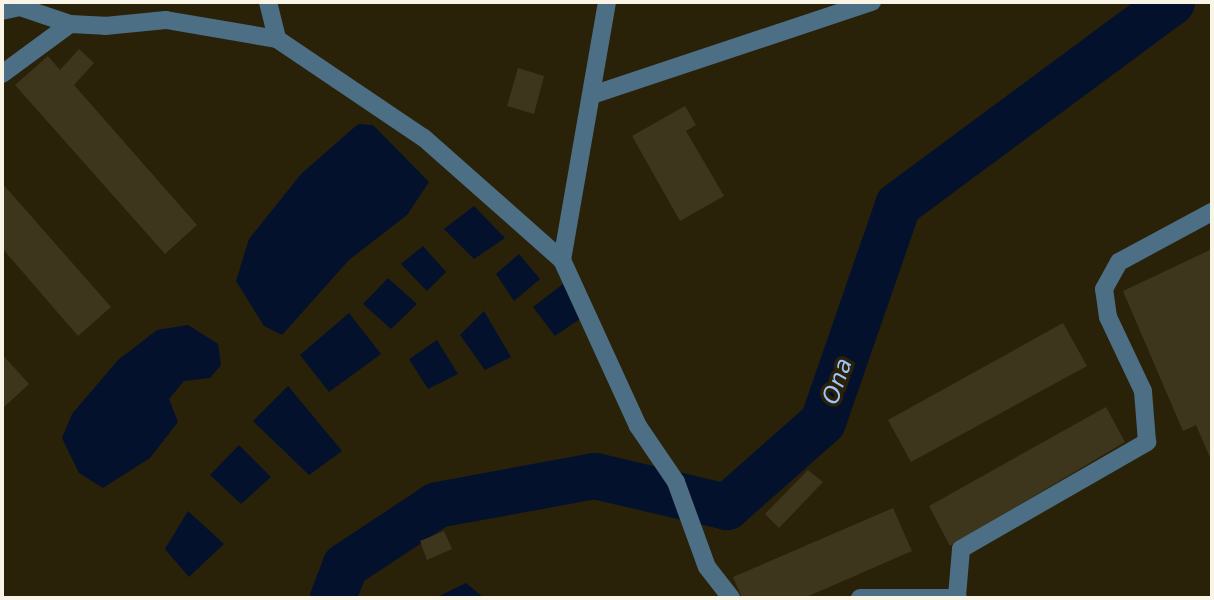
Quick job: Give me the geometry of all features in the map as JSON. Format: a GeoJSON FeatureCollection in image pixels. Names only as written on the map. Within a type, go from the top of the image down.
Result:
{"type":"FeatureCollection","features":[{"type":"Feature","properties":{"kind":"lane"},"geometry":{"type":"LineString","coordinates":[[268,2],[277,39]]}},
{"type":"Feature","properties":{"kind":"lane"},"geometry":{"type":"LineString","coordinates":[[562,260],[595,94],[607,2]]}},
{"type":"Feature","properties":{"kind":"lane"},"geometry":{"type":"LineString","coordinates":[[595,94],[836,7],[872,2]]}},
{"type":"Feature","properties":{"kind":"lane"},"geometry":{"type":"LineString","coordinates":[[2,11],[20,7],[70,24],[166,19],[277,39],[424,138],[562,260],[638,426],[676,482],[707,567],[731,598]]}},
{"type":"Feature","properties":{"kind":"lane"},"geometry":{"type":"LineString","coordinates":[[2,74],[70,24]]}},
{"type":"Feature","properties":{"kind":"lane"},"geometry":{"type":"LineString","coordinates":[[860,598],[958,597],[961,549],[1147,442],[1143,391],[1108,317],[1104,289],[1119,262],[1212,212]]}},
{"type":"Feature","properties":{"kind":"water"},"geometry":{"type":"Polygon","coordinates":[[[358,124],[373,125],[429,182],[407,215],[349,260],[282,335],[264,326],[236,281],[249,239],[301,174],[358,124]]]}},
{"type":"Feature","properties":{"kind":"water"},"geometry":{"type":"Polygon","coordinates":[[[474,206],[505,238],[474,259],[444,229],[474,206]]]}},
{"type":"Feature","properties":{"kind":"water"},"geometry":{"type":"Polygon","coordinates":[[[423,246],[446,272],[427,291],[401,264],[423,246]]]}},
{"type":"Feature","properties":{"kind":"water"},"geometry":{"type":"Polygon","coordinates":[[[519,254],[540,279],[514,301],[496,274],[519,254]]]}},
{"type":"Feature","properties":{"kind":"water"},"geometry":{"type":"Polygon","coordinates":[[[388,278],[417,304],[391,329],[363,304],[388,278]]]}},
{"type":"Feature","properties":{"kind":"water"},"geometry":{"type":"Polygon","coordinates":[[[563,284],[584,316],[555,336],[533,307],[563,284]]]}},
{"type":"Feature","properties":{"kind":"water"},"geometry":{"type":"Polygon","coordinates":[[[484,311],[511,357],[485,370],[460,335],[484,311]]]}},
{"type":"Feature","properties":{"kind":"water"},"geometry":{"type":"Polygon","coordinates":[[[349,313],[381,354],[329,392],[300,355],[349,313]]]}},
{"type":"Feature","properties":{"kind":"water"},"geometry":{"type":"Polygon","coordinates":[[[188,325],[218,344],[221,365],[210,378],[184,381],[169,399],[178,422],[150,458],[103,488],[79,473],[62,438],[72,414],[118,360],[157,330],[188,325]]]}},
{"type":"Feature","properties":{"kind":"water"},"geometry":{"type":"Polygon","coordinates":[[[437,340],[458,374],[428,389],[409,359],[437,340]]]}},
{"type":"Feature","properties":{"kind":"water"},"geometry":{"type":"Polygon","coordinates":[[[288,386],[342,451],[309,475],[253,421],[288,386]]]}},
{"type":"Feature","properties":{"kind":"water"},"geometry":{"type":"Polygon","coordinates":[[[239,445],[271,477],[241,504],[210,475],[239,445]]]}},
{"type":"Feature","properties":{"kind":"water"},"geometry":{"type":"Polygon","coordinates":[[[188,511],[224,544],[189,577],[165,549],[188,511]]]}},
{"type":"Feature","properties":{"kind":"water"},"geometry":{"type":"Polygon","coordinates":[[[466,583],[484,598],[435,598],[466,583]]]}},
{"type":"Feature","properties":{"kind":"building"},"geometry":{"type":"Polygon","coordinates":[[[79,49],[94,63],[74,85],[197,225],[165,254],[15,85],[48,56],[60,70],[79,49]]]}},
{"type":"Feature","properties":{"kind":"building"},"geometry":{"type":"Polygon","coordinates":[[[518,68],[544,76],[534,114],[507,106],[518,68]]]}},
{"type":"Feature","properties":{"kind":"building"},"geometry":{"type":"Polygon","coordinates":[[[685,106],[696,125],[686,131],[724,196],[680,221],[632,136],[685,106]]]}},
{"type":"Feature","properties":{"kind":"building"},"geometry":{"type":"Polygon","coordinates":[[[2,183],[111,307],[78,336],[2,248],[2,183]]]}},
{"type":"Feature","properties":{"kind":"building"},"geometry":{"type":"Polygon","coordinates":[[[1212,249],[1212,462],[1196,425],[1183,431],[1123,291],[1212,249]]]}},
{"type":"Feature","properties":{"kind":"building"},"geometry":{"type":"Polygon","coordinates":[[[1063,323],[1087,366],[911,462],[888,420],[1063,323]]]}},
{"type":"Feature","properties":{"kind":"building"},"geometry":{"type":"Polygon","coordinates":[[[2,354],[29,384],[2,409],[2,354]]]}},
{"type":"Feature","properties":{"kind":"building"},"geometry":{"type":"Polygon","coordinates":[[[1106,407],[1125,442],[950,546],[929,506],[1106,407]]]}},
{"type":"Feature","properties":{"kind":"building"},"geometry":{"type":"Polygon","coordinates":[[[808,470],[823,482],[779,528],[765,514],[808,470]]]}},
{"type":"Feature","properties":{"kind":"building"},"geometry":{"type":"Polygon","coordinates":[[[893,508],[912,551],[804,598],[742,598],[733,577],[893,508]]]}},
{"type":"Feature","properties":{"kind":"building"},"geometry":{"type":"Polygon","coordinates":[[[444,531],[452,549],[427,560],[420,541],[444,531]]]}},
{"type":"Feature","properties":{"kind":"waterway","name":"Ona"},"geometry":{"type":"LineString","coordinates":[[333,598],[345,566],[437,505],[595,476],[727,507],[823,422],[898,205],[1172,2]]}}]}
